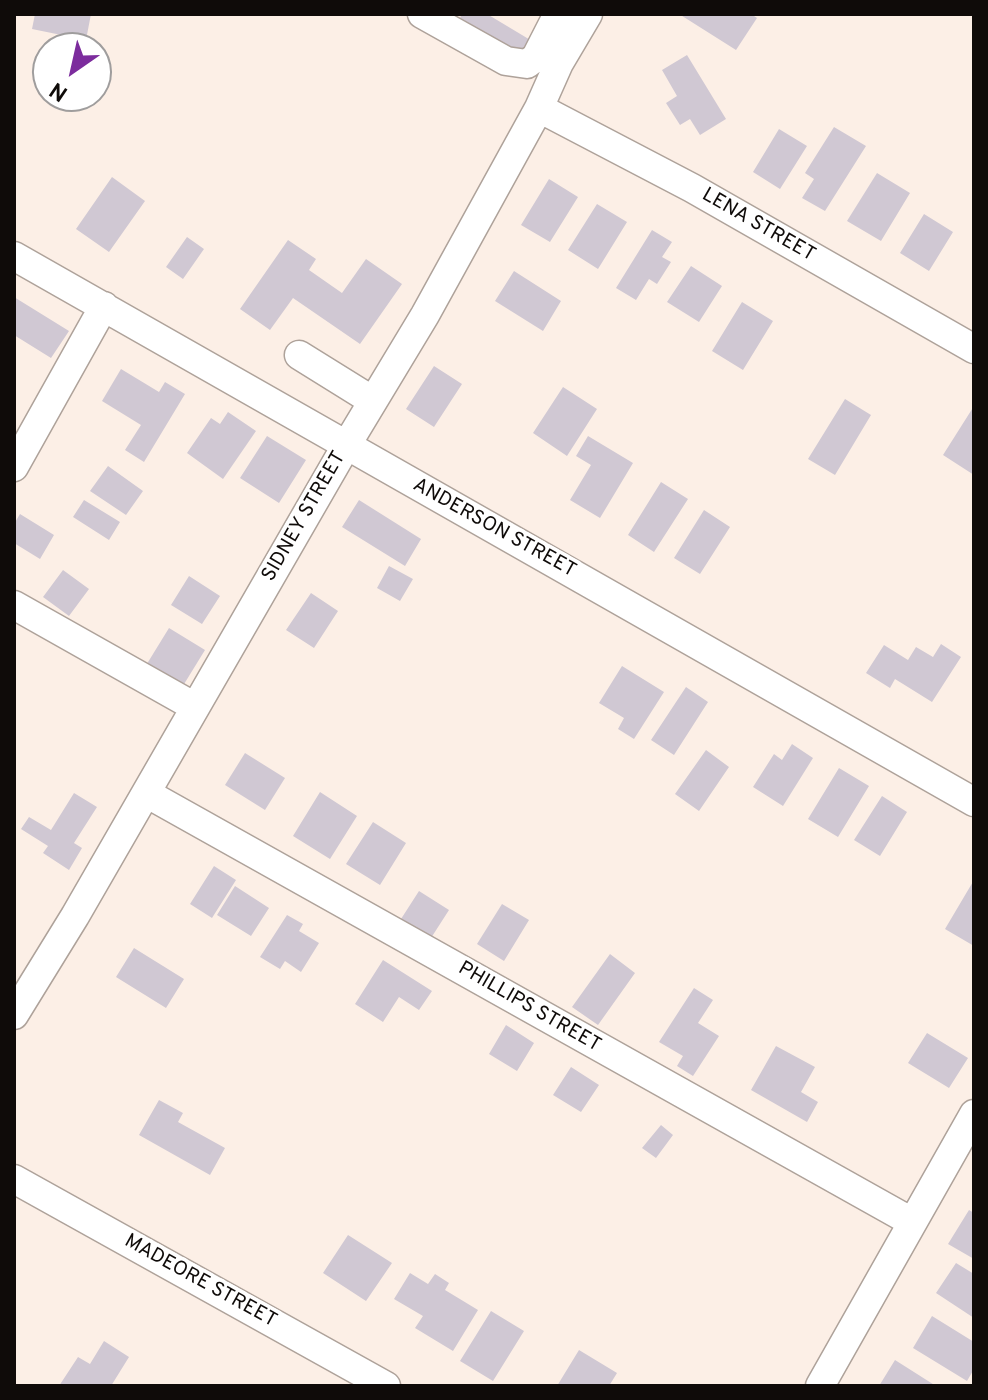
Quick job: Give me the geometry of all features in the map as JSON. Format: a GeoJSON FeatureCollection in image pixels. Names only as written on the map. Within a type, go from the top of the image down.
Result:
{"type":"FeatureCollection","features":[{"type":"Feature","properties":{"kind":"street"},"geometry":{"type":"LineString","coordinates":[[422,14],[493,55],[506,61],[527,64],[536,57],[558,14]]}},
{"type":"Feature","properties":{"kind":"street","name":"SIDNEY STREET"},"geometry":{"type":"LineString","coordinates":[[14,1015],[425,315],[588,14]]}},
{"type":"Feature","properties":{"kind":"street","name":"LENA STREET"},"geometry":{"type":"LineString","coordinates":[[539,108],[692,188],[974,349]]}},
{"type":"Feature","properties":{"kind":"street","name":"ANDERSON STREET"},"geometry":{"type":"LineString","coordinates":[[14,256],[974,802]]}},
{"type":"Feature","properties":{"kind":"street"},"geometry":{"type":"LineString","coordinates":[[14,467],[104,306]]}},
{"type":"Feature","properties":{"kind":"street"},"geometry":{"type":"LineString","coordinates":[[299,355],[373,401]]}},
{"type":"Feature","properties":{"kind":"street"},"geometry":{"type":"LineString","coordinates":[[14,605],[195,707]]}},
{"type":"Feature","properties":{"kind":"street","name":"PHILLIPS STREET"},"geometry":{"type":"LineString","coordinates":[[146,793],[912,1222]]}},
{"type":"Feature","properties":{"kind":"street"},"geometry":{"type":"LineString","coordinates":[[820,1386],[974,1114]]}},
{"type":"Feature","properties":{"kind":"street","name":"MADEORE STREET"},"geometry":{"type":"LineString","coordinates":[[14,1179],[386,1386]]}},
{"type":"Feature","properties":{"kind":"building"},"geometry":{"type":"Polygon","coordinates":[[[35,14],[91,14],[88,32],[32,29],[35,14]]]}},
{"type":"Feature","properties":{"kind":"building"},"geometry":{"type":"Polygon","coordinates":[[[462,14],[487,14],[537,44],[528,59],[460,18],[462,14]]]}},
{"type":"Feature","properties":{"kind":"building"},"geometry":{"type":"Polygon","coordinates":[[[679,14],[751,14],[757,18],[736,50],[679,14]]]}},
{"type":"Feature","properties":{"kind":"building"},"geometry":{"type":"Polygon","coordinates":[[[687,55],[726,119],[700,135],[690,119],[680,125],[666,103],[677,96],[662,70],[687,55]]]}},
{"type":"Feature","properties":{"kind":"building"},"geometry":{"type":"Polygon","coordinates":[[[834,127],[866,146],[825,211],[802,198],[814,179],[805,173],[834,127]]]}},
{"type":"Feature","properties":{"kind":"building"},"geometry":{"type":"Polygon","coordinates":[[[779,129],[807,146],[780,189],[753,172],[779,129]]]}},
{"type":"Feature","properties":{"kind":"building"},"geometry":{"type":"Polygon","coordinates":[[[877,173],[910,193],[881,241],[847,221],[877,173]]]}},
{"type":"Feature","properties":{"kind":"building"},"geometry":{"type":"Polygon","coordinates":[[[112,177],[145,201],[109,252],[76,229],[112,177]]]}},
{"type":"Feature","properties":{"kind":"building"},"geometry":{"type":"Polygon","coordinates":[[[549,179],[578,197],[550,242],[521,225],[549,179]]]}},
{"type":"Feature","properties":{"kind":"building"},"geometry":{"type":"Polygon","coordinates":[[[597,204],[627,222],[598,269],[568,250],[597,204]]]}},
{"type":"Feature","properties":{"kind":"building"},"geometry":{"type":"Polygon","coordinates":[[[924,214],[953,232],[929,271],[900,253],[924,214]]]}},
{"type":"Feature","properties":{"kind":"building"},"geometry":{"type":"Polygon","coordinates":[[[652,230],[672,242],[662,257],[671,262],[657,284],[649,279],[636,300],[616,288],[652,230]]]}},
{"type":"Feature","properties":{"kind":"building"},"geometry":{"type":"Polygon","coordinates":[[[187,237],[204,249],[183,279],[166,267],[187,237]]]}},
{"type":"Feature","properties":{"kind":"building"},"geometry":{"type":"Polygon","coordinates":[[[288,240],[316,259],[309,270],[342,293],[366,259],[402,284],[360,344],[293,298],[270,330],[240,309],[288,240]]]}},
{"type":"Feature","properties":{"kind":"building"},"geometry":{"type":"Polygon","coordinates":[[[691,266],[722,286],[699,322],[667,302],[691,266]]]}},
{"type":"Feature","properties":{"kind":"building"},"geometry":{"type":"Polygon","coordinates":[[[514,271],[561,301],[543,331],[495,301],[514,271]]]}},
{"type":"Feature","properties":{"kind":"building"},"geometry":{"type":"Polygon","coordinates":[[[14,297],[69,331],[51,358],[14,335],[14,297]]]}},
{"type":"Feature","properties":{"kind":"building"},"geometry":{"type":"Polygon","coordinates":[[[742,302],[773,321],[743,370],[712,351],[742,302]]]}},
{"type":"Feature","properties":{"kind":"building"},"geometry":{"type":"Polygon","coordinates":[[[434,366],[462,384],[434,427],[406,409],[434,366]]]}},
{"type":"Feature","properties":{"kind":"building"},"geometry":{"type":"Polygon","coordinates":[[[121,369],[159,392],[165,382],[185,394],[144,462],[125,450],[141,425],[102,401],[121,369]]]}},
{"type":"Feature","properties":{"kind":"building"},"geometry":{"type":"Polygon","coordinates":[[[563,387],[597,409],[567,456],[533,433],[563,387]]]}},
{"type":"Feature","properties":{"kind":"building"},"geometry":{"type":"Polygon","coordinates":[[[845,399],[871,415],[835,475],[808,459],[845,399]]]}},
{"type":"Feature","properties":{"kind":"building"},"geometry":{"type":"Polygon","coordinates":[[[974,406],[974,475],[943,455],[974,406]]]}},
{"type":"Feature","properties":{"kind":"building"},"geometry":{"type":"Polygon","coordinates":[[[228,412],[256,431],[223,479],[187,453],[211,418],[220,424],[228,412]]]}},
{"type":"Feature","properties":{"kind":"building"},"geometry":{"type":"Polygon","coordinates":[[[267,436],[306,460],[279,503],[240,478],[267,436]]]}},
{"type":"Feature","properties":{"kind":"building"},"geometry":{"type":"Polygon","coordinates":[[[588,436],[633,463],[600,518],[570,500],[591,465],[576,456],[588,436]]]}},
{"type":"Feature","properties":{"kind":"building"},"geometry":{"type":"Polygon","coordinates":[[[108,466],[143,491],[126,515],[90,491],[108,466]]]}},
{"type":"Feature","properties":{"kind":"building"},"geometry":{"type":"Polygon","coordinates":[[[661,482],[688,499],[654,552],[628,535],[661,482]]]}},
{"type":"Feature","properties":{"kind":"building"},"geometry":{"type":"Polygon","coordinates":[[[84,500],[120,522],[109,540],[73,517],[84,500]]]}},
{"type":"Feature","properties":{"kind":"building"},"geometry":{"type":"Polygon","coordinates":[[[359,500],[421,539],[405,566],[342,527],[359,500]]]}},
{"type":"Feature","properties":{"kind":"building"},"geometry":{"type":"Polygon","coordinates":[[[704,510],[730,527],[700,574],[674,558],[704,510]]]}},
{"type":"Feature","properties":{"kind":"building"},"geometry":{"type":"Polygon","coordinates":[[[20,514],[54,535],[40,559],[14,543],[14,524],[20,514]]]}},
{"type":"Feature","properties":{"kind":"building"},"geometry":{"type":"Polygon","coordinates":[[[389,566],[413,579],[400,601],[377,588],[389,566]]]}},
{"type":"Feature","properties":{"kind":"building"},"geometry":{"type":"Polygon","coordinates":[[[63,570],[89,589],[69,616],[43,597],[63,570]]]}},
{"type":"Feature","properties":{"kind":"building"},"geometry":{"type":"Polygon","coordinates":[[[189,576],[220,596],[202,624],[171,605],[189,576]]]}},
{"type":"Feature","properties":{"kind":"building"},"geometry":{"type":"Polygon","coordinates":[[[311,593],[338,611],[314,648],[286,630],[311,593]]]}},
{"type":"Feature","properties":{"kind":"building"},"geometry":{"type":"Polygon","coordinates":[[[169,628],[205,650],[181,689],[145,667],[169,628]]]}},
{"type":"Feature","properties":{"kind":"building"},"geometry":{"type":"Polygon","coordinates":[[[941,644],[961,657],[932,702],[895,679],[890,688],[866,673],[884,645],[908,660],[916,647],[933,657],[941,644]]]}},
{"type":"Feature","properties":{"kind":"building"},"geometry":{"type":"Polygon","coordinates":[[[622,666],[664,692],[634,739],[618,729],[624,718],[599,703],[622,666]]]}},
{"type":"Feature","properties":{"kind":"building"},"geometry":{"type":"Polygon","coordinates":[[[686,687],[708,702],[674,755],[651,740],[686,687]]]}},
{"type":"Feature","properties":{"kind":"building"},"geometry":{"type":"Polygon","coordinates":[[[792,744],[813,758],[783,806],[753,787],[774,754],[782,760],[792,744]]]}},
{"type":"Feature","properties":{"kind":"building"},"geometry":{"type":"Polygon","coordinates":[[[706,750],[729,767],[699,811],[675,794],[706,750]]]}},
{"type":"Feature","properties":{"kind":"building"},"geometry":{"type":"Polygon","coordinates":[[[245,753],[285,778],[265,810],[225,785],[245,753]]]}},
{"type":"Feature","properties":{"kind":"building"},"geometry":{"type":"Polygon","coordinates":[[[839,768],[869,786],[838,837],[808,819],[839,768]]]}},
{"type":"Feature","properties":{"kind":"building"},"geometry":{"type":"Polygon","coordinates":[[[320,792],[357,816],[330,859],[293,836],[320,792]]]}},
{"type":"Feature","properties":{"kind":"building"},"geometry":{"type":"Polygon","coordinates":[[[74,793],[97,807],[74,843],[82,848],[69,870],[43,853],[48,846],[21,829],[29,817],[51,830],[74,793]]]}},
{"type":"Feature","properties":{"kind":"building"},"geometry":{"type":"Polygon","coordinates":[[[882,796],[907,812],[880,856],[854,840],[882,796]]]}},
{"type":"Feature","properties":{"kind":"building"},"geometry":{"type":"Polygon","coordinates":[[[373,822],[406,843],[380,885],[346,864],[373,822]]]}},
{"type":"Feature","properties":{"kind":"building"},"geometry":{"type":"Polygon","coordinates":[[[214,866],[236,880],[212,918],[190,904],[214,866]]]}},
{"type":"Feature","properties":{"kind":"building"},"geometry":{"type":"Polygon","coordinates":[[[974,880],[974,946],[945,929],[974,880]]]}},
{"type":"Feature","properties":{"kind":"building"},"geometry":{"type":"Polygon","coordinates":[[[235,886],[269,908],[251,936],[217,915],[235,886]]]}},
{"type":"Feature","properties":{"kind":"building"},"geometry":{"type":"Polygon","coordinates":[[[419,891],[449,910],[431,938],[401,919],[419,891]]]}},
{"type":"Feature","properties":{"kind":"building"},"geometry":{"type":"Polygon","coordinates":[[[502,904],[529,920],[504,961],[477,944],[502,904]]]}},
{"type":"Feature","properties":{"kind":"building"},"geometry":{"type":"Polygon","coordinates":[[[287,915],[303,924],[299,931],[319,943],[301,972],[285,961],[280,969],[260,957],[287,915]]]}},
{"type":"Feature","properties":{"kind":"building"},"geometry":{"type":"Polygon","coordinates":[[[134,948],[184,979],[166,1008],[116,977],[134,948]]]}},
{"type":"Feature","properties":{"kind":"building"},"geometry":{"type":"Polygon","coordinates":[[[610,954],[635,973],[598,1025],[572,1007],[610,954]]]}},
{"type":"Feature","properties":{"kind":"building"},"geometry":{"type":"Polygon","coordinates":[[[383,960],[432,991],[419,1010],[399,997],[383,1022],[355,1004],[383,960]]]}},
{"type":"Feature","properties":{"kind":"building"},"geometry":{"type":"Polygon","coordinates":[[[694,988],[713,1000],[698,1023],[719,1036],[693,1076],[677,1066],[683,1056],[659,1042],[694,988]]]}},
{"type":"Feature","properties":{"kind":"building"},"geometry":{"type":"Polygon","coordinates":[[[506,1025],[534,1043],[517,1071],[489,1054],[506,1025]]]}},
{"type":"Feature","properties":{"kind":"building"},"geometry":{"type":"Polygon","coordinates":[[[927,1033],[968,1058],[949,1088],[908,1063],[927,1033]]]}},
{"type":"Feature","properties":{"kind":"building"},"geometry":{"type":"Polygon","coordinates":[[[776,1046],[815,1067],[801,1092],[818,1102],[807,1122],[751,1090],[776,1046]]]}},
{"type":"Feature","properties":{"kind":"building"},"geometry":{"type":"Polygon","coordinates":[[[571,1067],[599,1085],[581,1112],[553,1095],[571,1067]]]}},
{"type":"Feature","properties":{"kind":"building"},"geometry":{"type":"Polygon","coordinates":[[[159,1100],[183,1113],[178,1122],[225,1148],[210,1175],[139,1135],[159,1100]]]}},
{"type":"Feature","properties":{"kind":"building"},"geometry":{"type":"Polygon","coordinates":[[[661,1125],[673,1135],[656,1158],[642,1148],[661,1125]]]}},
{"type":"Feature","properties":{"kind":"building"},"geometry":{"type":"Polygon","coordinates":[[[969,1210],[974,1213],[974,1259],[948,1244],[969,1210]]]}},
{"type":"Feature","properties":{"kind":"building"},"geometry":{"type":"Polygon","coordinates":[[[348,1235],[392,1263],[366,1301],[323,1273],[348,1235]]]}},
{"type":"Feature","properties":{"kind":"building"},"geometry":{"type":"Polygon","coordinates":[[[956,1263],[974,1274],[974,1318],[936,1293],[956,1263]]]}},
{"type":"Feature","properties":{"kind":"building"},"geometry":{"type":"Polygon","coordinates":[[[410,1273],[428,1284],[435,1274],[449,1283],[445,1290],[478,1310],[453,1351],[415,1328],[423,1316],[394,1299],[410,1273]]]}},
{"type":"Feature","properties":{"kind":"building"},"geometry":{"type":"Polygon","coordinates":[[[491,1311],[524,1331],[493,1381],[460,1361],[491,1311]]]}},
{"type":"Feature","properties":{"kind":"building"},"geometry":{"type":"Polygon","coordinates":[[[932,1316],[974,1342],[974,1369],[967,1381],[913,1348],[932,1316]]]}},
{"type":"Feature","properties":{"kind":"building"},"geometry":{"type":"Polygon","coordinates":[[[104,1341],[129,1357],[111,1386],[59,1386],[78,1357],[90,1364],[104,1341]]]}},
{"type":"Feature","properties":{"kind":"building"},"geometry":{"type":"Polygon","coordinates":[[[579,1350],[617,1373],[609,1386],[557,1386],[579,1350]]]}},
{"type":"Feature","properties":{"kind":"building"},"geometry":{"type":"Polygon","coordinates":[[[895,1360],[936,1386],[879,1386],[895,1360]]]}}]}
